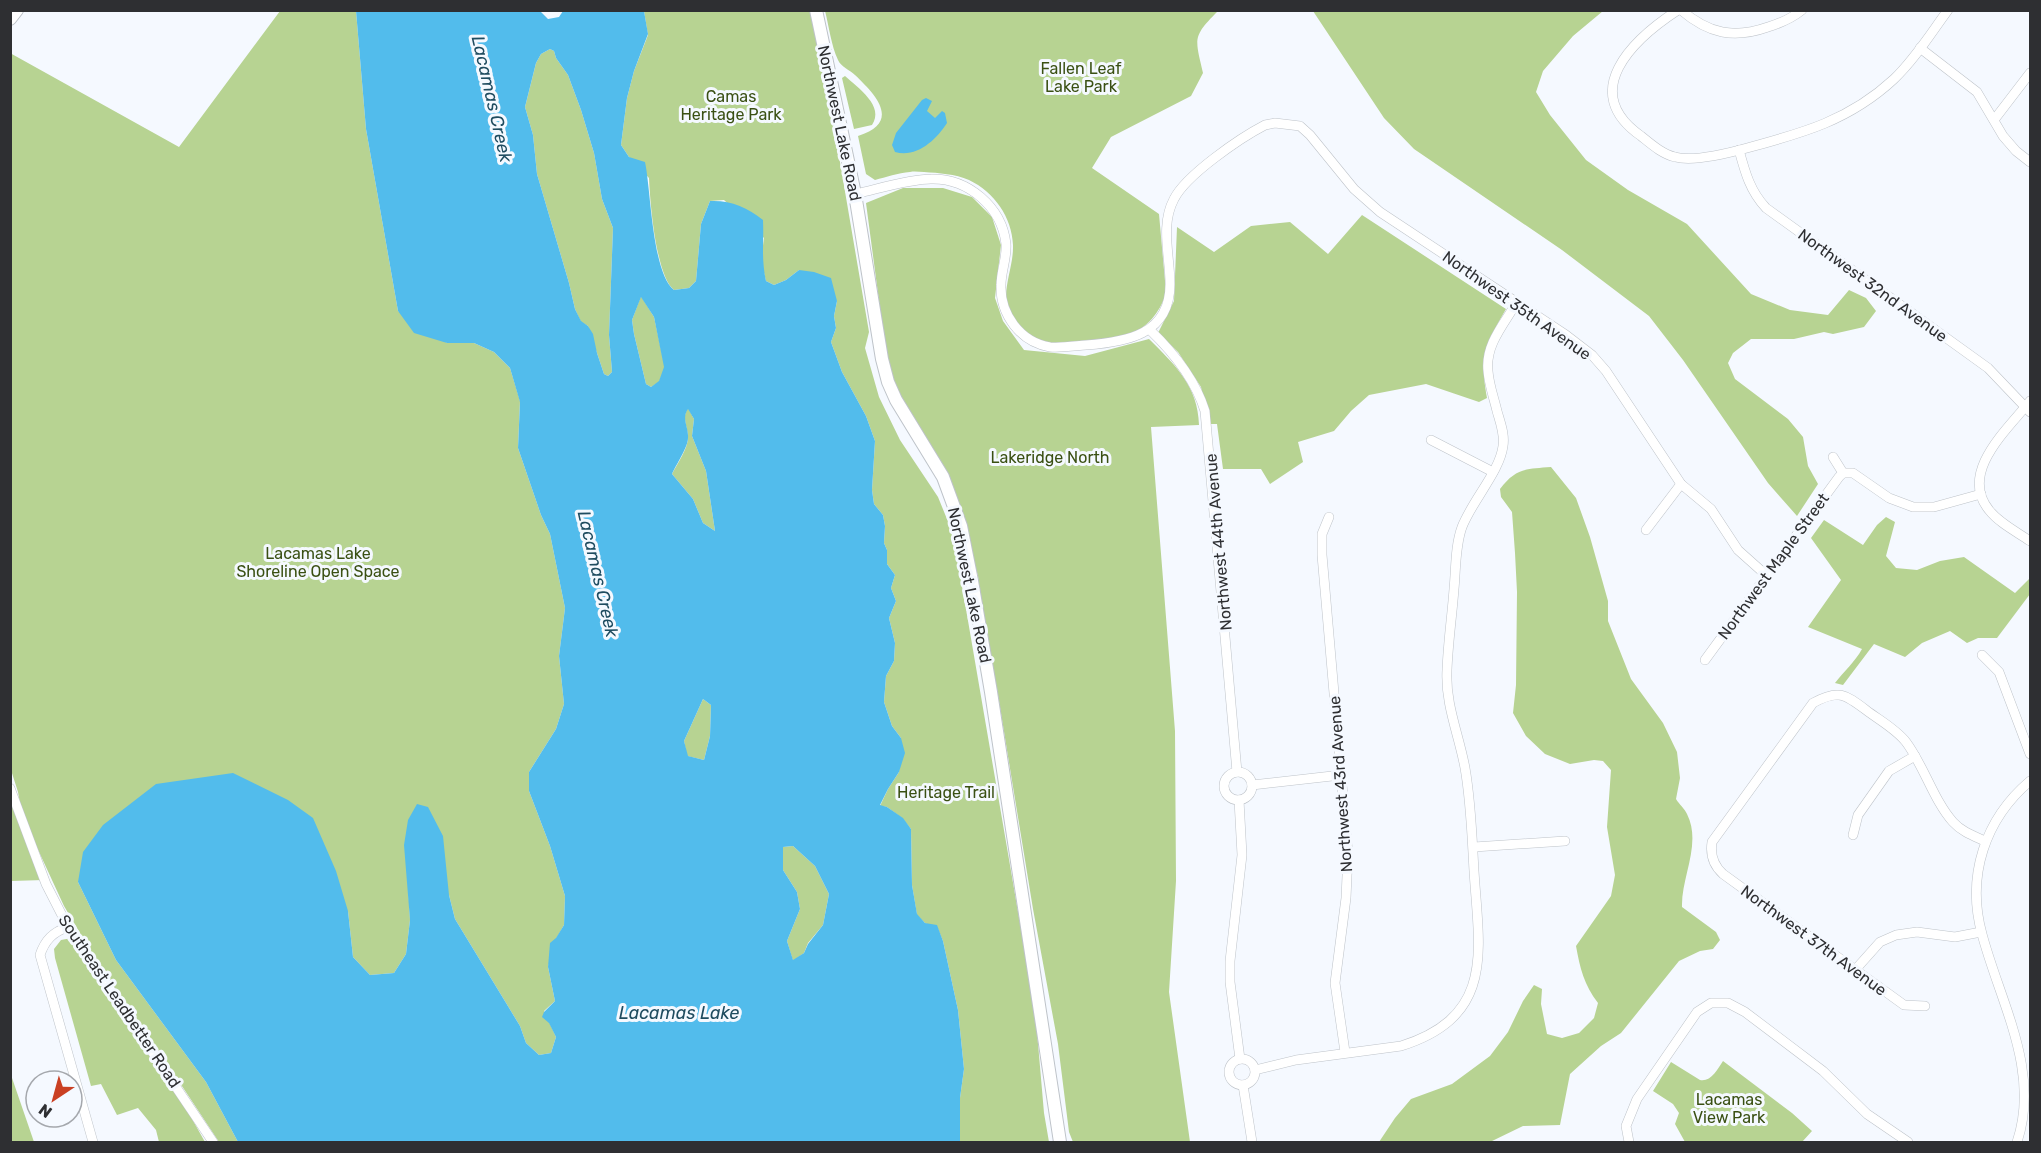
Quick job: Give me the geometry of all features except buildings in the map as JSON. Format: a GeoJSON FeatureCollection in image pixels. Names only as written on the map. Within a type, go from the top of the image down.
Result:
{"type":"FeatureCollection","features":[{"type":"Feature","properties":{"kind":"main road"},"geometry":{"type":"LineString","coordinates":[[10,19],[17,10]]}},
{"type":"Feature","properties":{"kind":"main road","name":"Northwest Lake Road"},"geometry":{"type":"LineString","coordinates":[[816,10],[855,194],[882,359],[888,382],[896,400],[943,477],[953,501],[963,537],[1007,792],[1060,1143]]}},
{"type":"Feature","properties":{"kind":"street"},"geometry":{"type":"LineString","coordinates":[[1802,10],[1791,19],[1753,33],[1730,34],[1713,31],[1693,21],[1679,10],[1643,36],[1616,73],[1612,86],[1612,103],[1628,127],[1661,151],[1676,158],[1698,158],[1739,150],[1811,131],[1837,119],[1894,78],[1948,10]]}},
{"type":"Feature","properties":{"kind":"street"},"geometry":{"type":"LineString","coordinates":[[1920,48],[1977,93],[2002,136],[2016,151],[2031,162]]}},
{"type":"Feature","properties":{"kind":"street"},"geometry":{"type":"LineString","coordinates":[[1994,120],[2031,73]]}},
{"type":"Feature","properties":{"kind":"street","name":"Northwest 35th Avenue"},"geometry":{"type":"LineString","coordinates":[[1150,330],[1167,302],[1170,284],[1167,224],[1171,205],[1178,193],[1195,174],[1265,125],[1283,123],[1300,126],[1310,135],[1349,184],[1380,212],[1582,346],[1599,362],[1681,484],[1711,509],[1738,550],[1766,574]]}},
{"type":"Feature","properties":{"kind":"street","name":"Northwest 32nd Avenue"},"geometry":{"type":"LineString","coordinates":[[1739,150],[1754,196],[1766,208],[1988,368],[2029,406]]}},
{"type":"Feature","properties":{"kind":"street"},"geometry":{"type":"LineString","coordinates":[[855,194],[931,179],[966,186],[977,194],[991,208],[1004,236],[1006,251],[1000,286],[1005,310],[1017,330],[1036,342],[1050,347],[1107,344],[1135,338],[1150,330]]}},
{"type":"Feature","properties":{"kind":"street"},"geometry":{"type":"LineString","coordinates":[[1255,1070],[1296,1060],[1401,1046],[1417,1041],[1441,1027],[1454,1015],[1472,991],[1478,969],[1480,946],[1474,847],[1465,767],[1448,694],[1447,671],[1459,538],[1467,515],[1502,451],[1503,438],[1488,377],[1488,355],[1496,335],[1517,302]]}},
{"type":"Feature","properties":{"kind":"street","name":"Northwest 44th Avenue"},"geometry":{"type":"LineString","coordinates":[[1150,330],[1192,379],[1205,411],[1237,772],[1228,776],[1224,786],[1228,795],[1239,800],[1242,855],[1230,961],[1230,982],[1240,1059],[1232,1064],[1229,1074],[1234,1082],[1243,1085],[1252,1143]]}},
{"type":"Feature","properties":{"kind":"street"},"geometry":{"type":"LineString","coordinates":[[2029,406],[1989,451],[1980,477],[1981,494],[1989,510],[2031,541]]}},
{"type":"Feature","properties":{"kind":"street"},"geometry":{"type":"LineString","coordinates":[[1431,440],[1492,472]]}},
{"type":"Feature","properties":{"kind":"street"},"geometry":{"type":"LineString","coordinates":[[1833,457],[1843,473],[1853,473],[1889,498],[1913,507],[1934,507],[1981,494]]}},
{"type":"Feature","properties":{"kind":"street","name":"Northwest Maple Street"},"geometry":{"type":"LineString","coordinates":[[1705,660],[1766,574],[1843,473]]}},
{"type":"Feature","properties":{"kind":"street"},"geometry":{"type":"LineString","coordinates":[[1646,530],[1681,484]]}},
{"type":"Feature","properties":{"kind":"street","name":"Northwest 43rd Avenue"},"geometry":{"type":"LineString","coordinates":[[1329,517],[1322,534],[1322,555],[1348,869],[1335,983],[1345,1052]]}},
{"type":"Feature","properties":{"kind":"street"},"geometry":{"type":"LineString","coordinates":[[1982,656],[1999,672],[2031,754]]}},
{"type":"Feature","properties":{"kind":"street","name":"Northwest 37th Avenue"},"geometry":{"type":"LineString","coordinates":[[1915,756],[1900,736],[1849,697],[1838,694],[1827,695],[1813,703],[1718,832],[1712,842],[1712,858],[1716,867],[1723,874],[1904,1005],[1925,1006]]}},
{"type":"Feature","properties":{"kind":"street"},"geometry":{"type":"LineString","coordinates":[[1853,835],[1858,815],[1889,771],[1915,756],[1951,820],[1960,829],[1985,841]]}},
{"type":"Feature","properties":{"kind":"street"},"geometry":{"type":"LineString","coordinates":[[1237,772],[1248,776],[1252,785],[1247,796],[1239,800]]}},
{"type":"Feature","properties":{"kind":"street"},"geometry":{"type":"LineString","coordinates":[[1252,785],[1341,775]]}},
{"type":"Feature","properties":{"kind":"street"},"geometry":{"type":"LineString","coordinates":[[2018,1143],[2026,1104],[2025,1076],[2018,1045],[1981,932],[1977,882],[1985,841],[2005,807],[2031,781]]}},
{"type":"Feature","properties":{"kind":"street","name":"Southeast Leadbetter Road"},"geometry":{"type":"LineString","coordinates":[[10,788],[46,884],[68,927],[213,1143]]}},
{"type":"Feature","properties":{"kind":"street"},"geometry":{"type":"LineString","coordinates":[[1474,847],[1565,841]]}},
{"type":"Feature","properties":{"kind":"street"},"geometry":{"type":"LineString","coordinates":[[68,927],[56,931],[45,942],[40,955],[93,1143]]}},
{"type":"Feature","properties":{"kind":"street"},"geometry":{"type":"LineString","coordinates":[[1855,970],[1881,942],[1896,935],[1917,932],[1955,936],[1981,932]]}},
{"type":"Feature","properties":{"kind":"street"},"geometry":{"type":"LineString","coordinates":[[1629,1143],[1626,1126],[1637,1100],[1697,1012],[1711,1003],[1728,1004],[1745,1012],[1823,1071],[1866,1114],[1908,1143]]}},
{"type":"Feature","properties":{"kind":"street"},"geometry":{"type":"LineString","coordinates":[[1240,1059],[1250,1062],[1255,1070],[1253,1079],[1243,1085]]}},
{"type":"Feature","properties":{"kind":"green space","name":"Lacamas Lake Shoreline Open Space"},"geometry":{"type":"Polygon","coordinates":[[[280,11],[356,11],[366,129],[398,311],[447,343],[474,343],[494,352],[510,368],[520,401],[518,448],[541,515],[550,534],[565,608],[559,656],[564,704],[556,729],[529,772],[529,791],[550,846],[565,896],[564,925],[556,939],[548,967],[555,1001],[544,1011],[556,1037],[551,1053],[539,1055],[526,1043],[520,1026],[455,919],[449,895],[408,883],[410,920],[406,954],[394,973],[370,975],[353,957],[348,911],[78,882],[116,960],[206,1082],[238,1142],[219,1142],[99,965],[64,906],[22,815],[11,770],[10,53],[179,147],[280,11]]]}},
{"type":"Feature","properties":{"kind":"green space"},"geometry":{"type":"Polygon","coordinates":[[[644,11],[811,11],[828,92],[869,332],[865,348],[879,397],[900,440],[938,497],[949,524],[956,551],[1027,964],[1049,1142],[960,1142],[960,1098],[964,1069],[958,1010],[943,941],[938,929],[925,923],[917,915],[912,885],[911,829],[902,818],[887,807],[880,806],[899,772],[901,738],[892,726],[884,702],[886,676],[894,661],[895,643],[889,618],[896,601],[891,588],[895,575],[887,564],[883,515],[874,504],[872,490],[875,441],[866,416],[842,372],[831,342],[836,328],[834,316],[837,301],[799,270],[786,280],[774,285],[766,281],[761,260],[764,238],[724,200],[710,201],[701,224],[696,281],[689,288],[674,290],[668,282],[658,255],[649,178],[621,145],[627,98],[634,71],[648,35],[644,11]]]}},
{"type":"Feature","properties":{"kind":"green space","name":"Fallen Leaf Lake Park"},"geometry":{"type":"Polygon","coordinates":[[[825,11],[1218,11],[1204,27],[1198,39],[1198,52],[1203,73],[1191,96],[1111,137],[1092,168],[1159,214],[1166,292],[1154,316],[1139,330],[1126,336],[1069,345],[1042,341],[1016,324],[1010,315],[1006,296],[1013,255],[1012,235],[1005,215],[994,198],[978,185],[953,175],[914,172],[875,180],[866,174],[858,136],[879,124],[882,116],[881,108],[871,91],[839,62],[825,11]]]}},
{"type":"Feature","properties":{"kind":"green space"},"geometry":{"type":"Polygon","coordinates":[[[1313,11],[1603,11],[1573,36],[1543,71],[1536,92],[1550,115],[1586,160],[1628,190],[1687,224],[1751,294],[1790,310],[1828,315],[1849,290],[1866,298],[1876,311],[1864,327],[1833,334],[1824,332],[1794,339],[1751,339],[1733,353],[1728,363],[1735,379],[1788,419],[1803,437],[1808,466],[1818,484],[1797,516],[1768,483],[1683,360],[1649,316],[1562,250],[1414,149],[1384,118],[1313,11]]]}},
{"type":"Feature","properties":{"kind":"green space"},"geometry":{"type":"Polygon","coordinates":[[[550,49],[554,51],[568,75],[581,110],[594,153],[602,199],[613,228],[609,335],[612,372],[608,376],[604,374],[588,326],[581,322],[575,309],[537,174],[533,135],[525,107],[536,63],[541,54],[550,49]]]}},
{"type":"Feature","properties":{"kind":"green space"},"geometry":{"type":"Polygon","coordinates":[[[845,76],[873,104],[875,118],[872,125],[854,129],[842,78],[845,76]]]}},
{"type":"Feature","properties":{"kind":"green space","name":"Lakeridge North"},"geometry":{"type":"Polygon","coordinates":[[[903,188],[943,188],[972,197],[992,217],[1001,245],[995,298],[1003,321],[1024,350],[1085,356],[1149,339],[1183,377],[1190,388],[1198,411],[1199,425],[1151,427],[1175,731],[1176,881],[1169,992],[1190,1142],[1073,1142],[1069,1132],[1058,1044],[997,689],[983,623],[978,576],[952,489],[893,383],[883,331],[866,203],[903,188]]]}},
{"type":"Feature","properties":{"kind":"green space"},"geometry":{"type":"Polygon","coordinates":[[[1362,215],[1506,309],[1493,332],[1484,360],[1487,398],[1479,402],[1426,384],[1369,395],[1334,431],[1298,442],[1303,462],[1270,484],[1261,469],[1223,469],[1217,424],[1209,424],[1201,387],[1178,352],[1158,333],[1174,301],[1177,227],[1214,252],[1251,226],[1290,222],[1328,254],[1362,215]]]}},
{"type":"Feature","properties":{"kind":"green space"},"geometry":{"type":"Polygon","coordinates":[[[641,296],[654,317],[665,368],[659,382],[651,387],[646,384],[632,320],[641,296]]]}},
{"type":"Feature","properties":{"kind":"green space"},"geometry":{"type":"Polygon","coordinates":[[[688,408],[694,419],[692,436],[706,471],[715,531],[703,523],[693,499],[672,474],[688,442],[685,419],[688,408]]]}},
{"type":"Feature","properties":{"kind":"green space"},"geometry":{"type":"Polygon","coordinates":[[[1551,467],[1576,498],[1608,601],[1608,621],[1631,679],[1663,723],[1677,752],[1680,778],[1676,799],[1687,814],[1692,837],[1682,907],[1716,932],[1720,940],[1713,949],[1700,951],[1679,961],[1621,1033],[1601,1046],[1570,1074],[1560,1125],[1523,1126],[1490,1142],[1379,1142],[1411,1099],[1452,1084],[1490,1056],[1508,1032],[1523,1001],[1534,985],[1542,989],[1541,1004],[1547,1034],[1562,1038],[1579,1033],[1594,1018],[1598,1003],[1583,976],[1576,946],[1611,896],[1615,875],[1607,827],[1611,770],[1603,761],[1594,760],[1570,764],[1545,754],[1526,736],[1513,713],[1516,685],[1515,553],[1512,512],[1501,497],[1500,489],[1517,473],[1551,467]]]}},
{"type":"Feature","properties":{"kind":"green space"},"geometry":{"type":"Polygon","coordinates":[[[1886,517],[1895,522],[1886,556],[1896,568],[1917,570],[1940,561],[1964,557],[2015,593],[2030,578],[2030,594],[1997,638],[1978,638],[1967,643],[1950,631],[1922,643],[1905,657],[1874,644],[1843,685],[1835,683],[1862,649],[1808,627],[1841,580],[1811,538],[1824,520],[1863,545],[1877,525],[1886,517]]]}},
{"type":"Feature","properties":{"kind":"green space"},"geometry":{"type":"Polygon","coordinates":[[[703,699],[711,705],[710,736],[704,760],[687,756],[684,741],[703,699]]]}},
{"type":"Feature","properties":{"kind":"green space"},"geometry":{"type":"Polygon","coordinates":[[[10,797],[44,880],[11,881],[10,797]]]}},
{"type":"Feature","properties":{"kind":"green space"},"geometry":{"type":"Polygon","coordinates":[[[793,846],[815,866],[829,894],[823,925],[808,943],[804,953],[793,961],[787,941],[800,909],[797,892],[783,870],[783,847],[793,846]]]}},
{"type":"Feature","properties":{"kind":"green space"},"geometry":{"type":"Polygon","coordinates":[[[72,938],[178,1094],[205,1142],[159,1142],[156,1130],[138,1108],[117,1115],[101,1084],[91,1086],[55,958],[54,949],[61,940],[72,938]]]}},
{"type":"Feature","properties":{"kind":"green space","name":"Lacamas View Park"},"geometry":{"type":"Polygon","coordinates":[[[1723,1061],[1812,1131],[1802,1142],[1685,1142],[1675,1124],[1679,1113],[1673,1104],[1653,1091],[1671,1062],[1700,1080],[1704,1080],[1713,1075],[1723,1061]]]}},
{"type":"Feature","properties":{"kind":"green space"},"geometry":{"type":"Polygon","coordinates":[[[10,1075],[24,1113],[24,1129],[30,1129],[34,1142],[11,1142],[10,1075]]]}},
{"type":"Feature","properties":{"kind":"water","name":"Lacamas Lake"},"geometry":{"type":"Polygon","coordinates":[[[356,11],[540,11],[548,19],[559,17],[563,11],[644,11],[648,34],[627,98],[621,145],[629,157],[645,162],[657,249],[667,281],[674,290],[689,288],[696,281],[701,224],[710,201],[738,205],[763,220],[763,258],[766,281],[774,285],[786,280],[799,270],[831,278],[837,301],[834,316],[836,328],[831,342],[842,372],[866,416],[875,441],[872,490],[874,504],[883,515],[887,564],[895,575],[891,588],[896,601],[889,618],[895,643],[894,661],[886,676],[884,702],[892,726],[901,738],[905,753],[899,772],[880,805],[903,818],[911,829],[912,885],[917,914],[925,923],[937,925],[943,941],[958,1010],[964,1069],[960,1098],[960,1142],[238,1142],[206,1082],[116,960],[78,882],[83,852],[103,825],[156,784],[233,773],[288,800],[313,818],[336,871],[348,911],[353,957],[370,975],[394,973],[406,954],[410,920],[404,845],[408,820],[417,804],[428,807],[443,836],[449,895],[455,919],[520,1026],[526,1043],[539,1055],[551,1053],[556,1037],[549,1023],[542,1017],[555,1001],[548,967],[550,943],[564,925],[565,896],[550,846],[529,791],[529,772],[556,729],[564,704],[559,656],[565,608],[550,534],[541,515],[518,448],[520,402],[510,368],[494,352],[474,343],[447,343],[414,333],[398,311],[366,129],[356,11]],[[550,49],[541,54],[536,63],[525,107],[533,135],[537,174],[575,309],[581,321],[593,334],[604,374],[608,376],[612,372],[609,335],[613,228],[602,199],[594,153],[568,75],[554,51],[550,49]],[[641,297],[632,320],[646,384],[651,387],[659,381],[664,367],[654,317],[641,297]],[[688,409],[686,413],[687,442],[672,474],[693,499],[703,523],[715,531],[706,471],[692,436],[694,419],[688,409]],[[703,699],[684,741],[688,756],[704,760],[710,736],[711,705],[703,699]],[[793,846],[783,847],[783,870],[797,892],[800,909],[787,941],[793,960],[804,953],[823,925],[829,894],[815,866],[793,846]]]}},
{"type":"Feature","properties":{"kind":"water"},"geometry":{"type":"Polygon","coordinates":[[[926,98],[932,101],[927,111],[935,118],[942,111],[945,113],[947,123],[932,141],[918,150],[895,152],[892,145],[896,133],[926,98]]]}},
{"type":"Feature","properties":{"kind":"park label","name":"Camas Heritage Park"},"geometry":{"type":"Point","coordinates":[731,105]}},
{"type":"Feature","properties":{"kind":"park label","name":"Heritage Trail"},"geometry":{"type":"Point","coordinates":[946,792]}},
{"type":"Feature","properties":{"kind":"water label","name":"Lacamas Creek"},"geometry":{"type":"Point","coordinates":[492,99]}},
{"type":"Feature","properties":{"kind":"water label","name":"Lacamas Creek"},"geometry":{"type":"Point","coordinates":[598,574]}}]}
